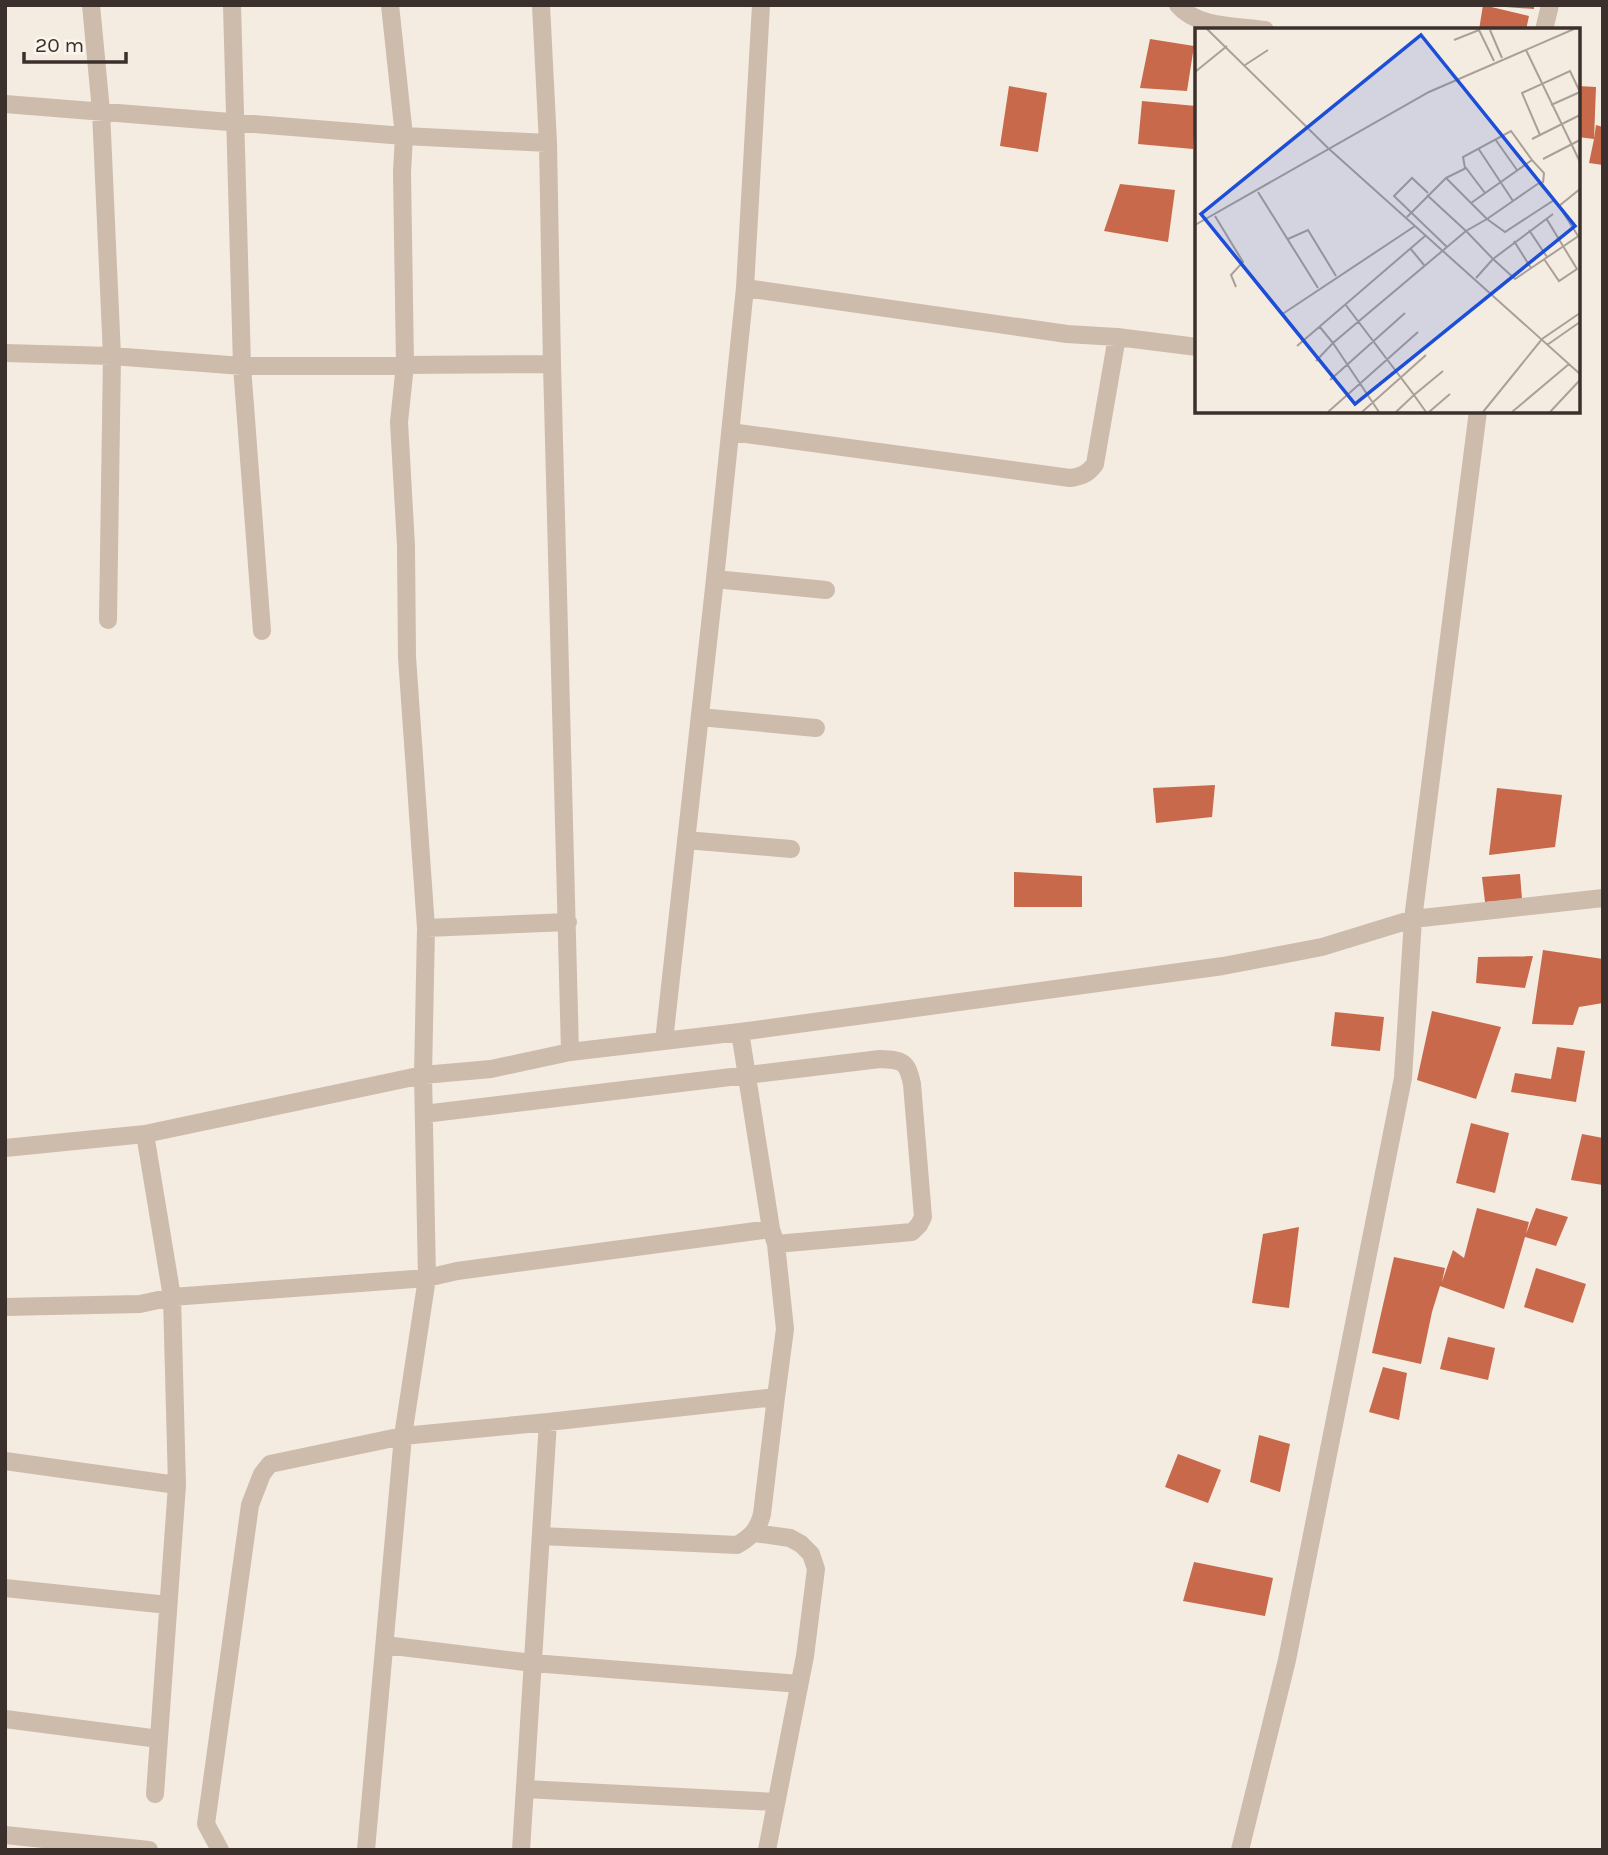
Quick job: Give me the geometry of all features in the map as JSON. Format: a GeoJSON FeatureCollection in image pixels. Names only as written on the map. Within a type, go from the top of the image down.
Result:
{"type":"FeatureCollection","features":[{"type":"Feature","properties":{"kind":"street"},"geometry":{"type":"LineString","coordinates":[[91,5],[101,111],[112,356],[108,620]]}},
{"type":"Feature","properties":{"kind":"street"},"geometry":{"type":"LineString","coordinates":[[232,5],[242,366],[262,631]]}},
{"type":"Feature","properties":{"kind":"street"},"geometry":{"type":"LineString","coordinates":[[366,1850],[402,1436],[427,1278],[423,1075],[426,928],[407,657],[406,546],[399,422],[405,365],[402,172],[404,136],[390,5]]}},
{"type":"Feature","properties":{"kind":"street"},"geometry":{"type":"LineString","coordinates":[[541,5],[548,143],[570,1052]]}},
{"type":"Feature","properties":{"kind":"street"},"geometry":{"type":"LineString","coordinates":[[664,1041],[731,432],[744,288],[761,5]]}},
{"type":"Feature","properties":{"kind":"street"},"geometry":{"type":"LineString","coordinates":[[1178,5],[1187,15],[1209,23],[1249,28]]}},
{"type":"Feature","properties":{"kind":"street"},"geometry":{"type":"LineString","coordinates":[[1544,28],[1550,5]]}},
{"type":"Feature","properties":{"kind":"street"},"geometry":{"type":"LineString","coordinates":[[5,104],[404,136],[548,143]]}},
{"type":"Feature","properties":{"kind":"street"},"geometry":{"type":"LineString","coordinates":[[744,288],[1067,334],[1195,347]]}},
{"type":"Feature","properties":{"kind":"street"},"geometry":{"type":"LineString","coordinates":[[731,432],[1070,478],[1081,476],[1089,472],[1095,464],[1117,337]]}},
{"type":"Feature","properties":{"kind":"street"},"geometry":{"type":"LineString","coordinates":[[5,353],[112,356],[242,366],[552,364]]}},
{"type":"Feature","properties":{"kind":"street"},"geometry":{"type":"LineString","coordinates":[[1240,1850],[1287,1660],[1403,1078],[1413,919],[1478,413]]}},
{"type":"Feature","properties":{"kind":"street"},"geometry":{"type":"LineString","coordinates":[[715,579],[826,590]]}},
{"type":"Feature","properties":{"kind":"street"},"geometry":{"type":"LineString","coordinates":[[700,717],[816,728]]}},
{"type":"Feature","properties":{"kind":"street"},"geometry":{"type":"LineString","coordinates":[[686,840],[791,849]]}},
{"type":"Feature","properties":{"kind":"street"},"geometry":{"type":"LineString","coordinates":[[5,1148],[145,1134],[423,1075],[491,1069],[570,1052],[740,1032],[1223,966],[1322,947],[1413,919],[1603,898]]}},
{"type":"Feature","properties":{"kind":"street"},"geometry":{"type":"LineString","coordinates":[[426,928],[568,922]]}},
{"type":"Feature","properties":{"kind":"street"},"geometry":{"type":"LineString","coordinates":[[541,1536],[737,1545],[755,1533],[760,1523],[785,1329],[740,1032]]}},
{"type":"Feature","properties":{"kind":"street"},"geometry":{"type":"LineString","coordinates":[[5,1307],[140,1304],[172,1297],[427,1278],[470,1269],[773,1237],[912,1232],[923,1217],[912,1084],[906,1064],[901,1060],[880,1059],[424,1114]]}},
{"type":"Feature","properties":{"kind":"street"},"geometry":{"type":"LineString","coordinates":[[145,1134],[172,1297],[177,1485],[155,1794]]}},
{"type":"Feature","properties":{"kind":"street"},"geometry":{"type":"LineString","coordinates":[[220,1850],[205,1824],[250,1505],[262,1474],[270,1464],[402,1436],[776,1397]]}},
{"type":"Feature","properties":{"kind":"street"},"geometry":{"type":"LineString","coordinates":[[521,1850],[548,1422]]}},
{"type":"Feature","properties":{"kind":"street"},"geometry":{"type":"LineString","coordinates":[[5,1461],[177,1485]]}},
{"type":"Feature","properties":{"kind":"street"},"geometry":{"type":"LineString","coordinates":[[755,1533],[790,1538],[802,1544],[811,1554],[816,1569],[805,1656],[766,1850]]}},
{"type":"Feature","properties":{"kind":"street"},"geometry":{"type":"LineString","coordinates":[[5,1588],[168,1605]]}},
{"type":"Feature","properties":{"kind":"street"},"geometry":{"type":"LineString","coordinates":[[385,1645],[533,1663],[799,1684]]}},
{"type":"Feature","properties":{"kind":"street"},"geometry":{"type":"LineString","coordinates":[[5,1719],[159,1739]]}},
{"type":"Feature","properties":{"kind":"street"},"geometry":{"type":"LineString","coordinates":[[525,1789],[776,1802]]}},
{"type":"Feature","properties":{"kind":"street"},"geometry":{"type":"LineString","coordinates":[[5,1835],[64,1845],[149,1850]]}},
{"type":"Feature","properties":{"kind":"building"},"geometry":{"type":"Polygon","coordinates":[[[1483,5],[1529,16],[1526,28],[1479,28],[1483,5]]]}},
{"type":"Feature","properties":{"kind":"building"},"geometry":{"type":"Polygon","coordinates":[[[1534,5],[1534,9],[1506,7],[1534,5]]]}},
{"type":"Feature","properties":{"kind":"building"},"geometry":{"type":"Polygon","coordinates":[[[1150,39],[1194,46],[1187,91],[1140,88],[1150,39]]]}},
{"type":"Feature","properties":{"kind":"building"},"geometry":{"type":"Polygon","coordinates":[[[1009,86],[1047,93],[1038,152],[1000,146],[1009,86]]]}},
{"type":"Feature","properties":{"kind":"building"},"geometry":{"type":"Polygon","coordinates":[[[1580,86],[1596,87],[1594,139],[1580,137],[1580,86]]]}},
{"type":"Feature","properties":{"kind":"building"},"geometry":{"type":"Polygon","coordinates":[[[1142,101],[1195,106],[1193,149],[1138,144],[1142,101]]]}},
{"type":"Feature","properties":{"kind":"building"},"geometry":{"type":"Polygon","coordinates":[[[1596,125],[1603,127],[1603,165],[1589,163],[1596,125]]]}},
{"type":"Feature","properties":{"kind":"building"},"geometry":{"type":"Polygon","coordinates":[[[1120,184],[1175,190],[1168,242],[1104,231],[1120,184]]]}},
{"type":"Feature","properties":{"kind":"building"},"geometry":{"type":"Polygon","coordinates":[[[1215,785],[1212,817],[1156,823],[1153,788],[1215,785]]]}},
{"type":"Feature","properties":{"kind":"building"},"geometry":{"type":"Polygon","coordinates":[[[1497,788],[1562,795],[1555,847],[1489,855],[1497,788]]]}},
{"type":"Feature","properties":{"kind":"building"},"geometry":{"type":"Polygon","coordinates":[[[1014,872],[1082,876],[1082,907],[1014,907],[1014,872]]]}},
{"type":"Feature","properties":{"kind":"building"},"geometry":{"type":"Polygon","coordinates":[[[1520,874],[1522,899],[1485,902],[1482,877],[1520,874]]]}},
{"type":"Feature","properties":{"kind":"building"},"geometry":{"type":"Polygon","coordinates":[[[1543,950],[1603,959],[1603,1003],[1579,1007],[1573,1025],[1532,1024],[1543,950]]]}},
{"type":"Feature","properties":{"kind":"building"},"geometry":{"type":"Polygon","coordinates":[[[1533,956],[1525,988],[1476,983],[1478,957],[1533,956]]]}},
{"type":"Feature","properties":{"kind":"building"},"geometry":{"type":"Polygon","coordinates":[[[1432,1011],[1501,1027],[1476,1099],[1417,1080],[1432,1011]]]}},
{"type":"Feature","properties":{"kind":"building"},"geometry":{"type":"Polygon","coordinates":[[[1335,1012],[1384,1017],[1380,1051],[1331,1046],[1335,1012]]]}},
{"type":"Feature","properties":{"kind":"building"},"geometry":{"type":"Polygon","coordinates":[[[1557,1047],[1585,1051],[1576,1102],[1511,1092],[1515,1073],[1551,1079],[1557,1047]]]}},
{"type":"Feature","properties":{"kind":"building"},"geometry":{"type":"Polygon","coordinates":[[[1471,1123],[1509,1133],[1495,1193],[1456,1183],[1471,1123]]]}},
{"type":"Feature","properties":{"kind":"building"},"geometry":{"type":"Polygon","coordinates":[[[1582,1134],[1603,1138],[1603,1185],[1571,1180],[1582,1134]]]}},
{"type":"Feature","properties":{"kind":"building"},"geometry":{"type":"Polygon","coordinates":[[[1477,1208],[1529,1222],[1526,1234],[1536,1208],[1568,1217],[1556,1246],[1525,1237],[1504,1309],[1440,1286],[1421,1364],[1372,1353],[1394,1257],[1445,1268],[1442,1282],[1453,1250],[1464,1258],[1477,1208]]]}},
{"type":"Feature","properties":{"kind":"building"},"geometry":{"type":"Polygon","coordinates":[[[1299,1227],[1289,1308],[1252,1303],[1263,1234],[1299,1227]]]}},
{"type":"Feature","properties":{"kind":"building"},"geometry":{"type":"Polygon","coordinates":[[[1536,1268],[1586,1284],[1573,1323],[1524,1307],[1536,1268]]]}},
{"type":"Feature","properties":{"kind":"building"},"geometry":{"type":"Polygon","coordinates":[[[1448,1337],[1495,1348],[1488,1380],[1440,1369],[1448,1337]]]}},
{"type":"Feature","properties":{"kind":"building"},"geometry":{"type":"Polygon","coordinates":[[[1383,1367],[1407,1373],[1399,1420],[1369,1412],[1383,1367]]]}},
{"type":"Feature","properties":{"kind":"building"},"geometry":{"type":"Polygon","coordinates":[[[1259,1435],[1290,1444],[1280,1492],[1250,1482],[1259,1435]]]}},
{"type":"Feature","properties":{"kind":"building"},"geometry":{"type":"Polygon","coordinates":[[[1178,1454],[1221,1470],[1208,1503],[1165,1487],[1178,1454]]]}},
{"type":"Feature","properties":{"kind":"building"},"geometry":{"type":"Polygon","coordinates":[[[1194,1562],[1273,1578],[1265,1616],[1183,1601],[1194,1562]]]}}]}
